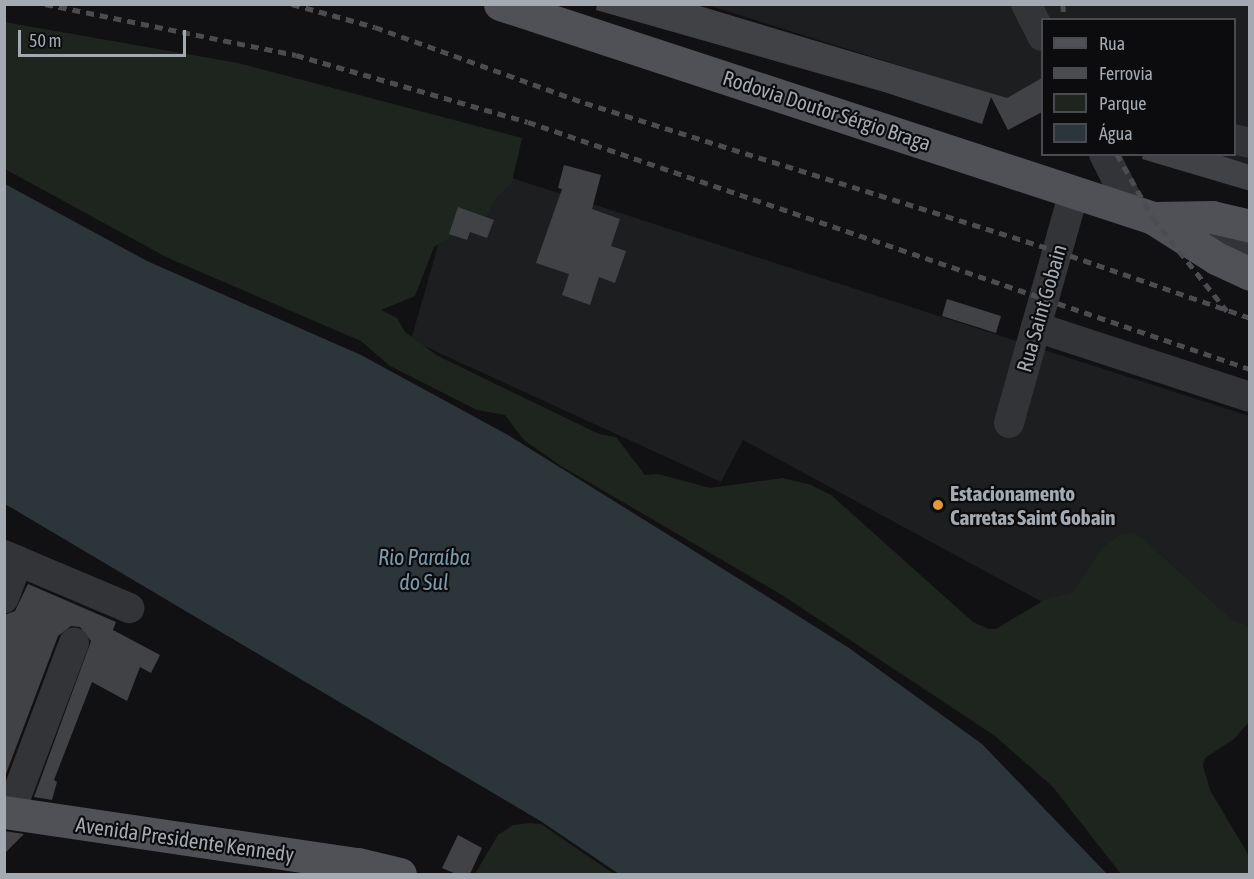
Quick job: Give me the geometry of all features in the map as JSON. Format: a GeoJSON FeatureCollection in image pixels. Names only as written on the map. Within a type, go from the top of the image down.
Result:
{"type":"FeatureCollection","features":[{"type":"Feature","properties":{"kind":"main road","name":"Rodovia Doutor Sérgio Braga"},"geometry":{"type":"LineString","coordinates":[[500,4],[1143,214],[1216,258],[1250,274]]}},
{"type":"Feature","properties":{"kind":"main road","name":"Rodovia Doutor Sérgio Braga"},"geometry":{"type":"LineString","coordinates":[[1143,214],[1212,217],[1250,225]]}},
{"type":"Feature","properties":{"kind":"main road","name":"Avenida Presidente Kennedy"},"geometry":{"type":"LineString","coordinates":[[7,812],[358,864],[400,874]]}},
{"type":"Feature","properties":{"kind":"street"},"geometry":{"type":"LineString","coordinates":[[1026,4],[1041,34]]}},
{"type":"Feature","properties":{"kind":"street"},"geometry":{"type":"LineString","coordinates":[[1105,156],[1143,214],[1250,246]]}},
{"type":"Feature","properties":{"kind":"street","name":"Rua Saint Gobain"},"geometry":{"type":"LineString","coordinates":[[1009,423],[1074,192]]}},
{"type":"Feature","properties":{"kind":"street"},"geometry":{"type":"LineString","coordinates":[[1036,327],[1250,397]]}},
{"type":"Feature","properties":{"kind":"street"},"geometry":{"type":"LineString","coordinates":[[4,598],[11,558],[129,608]]}},
{"type":"Feature","properties":{"kind":"street"},"geometry":{"type":"LineString","coordinates":[[7,812],[74,643]]}},
{"type":"Feature","properties":{"kind":"shaded area"},"geometry":{"type":"Polygon","coordinates":[[[707,5],[1249,5],[1249,186],[1171,156],[1236,156],[1236,18],[1041,18],[1041,110],[707,5]]]}},
{"type":"Feature","properties":{"kind":"shaded area"},"geometry":{"type":"Polygon","coordinates":[[[462,162],[1249,416],[1249,714],[743,440],[721,482],[411,340],[462,162]]]}},
{"type":"Feature","properties":{"kind":"green space"},"geometry":{"type":"Polygon","coordinates":[[[4,22],[238,63],[522,138],[512,182],[494,200],[488,214],[434,247],[415,296],[381,310],[397,318],[405,332],[438,356],[599,434],[616,437],[645,475],[658,474],[710,488],[783,478],[811,485],[831,495],[973,622],[989,629],[996,629],[1046,599],[1072,593],[1102,548],[1119,535],[1134,533],[1232,620],[1249,626],[1249,722],[1234,739],[1205,758],[1203,766],[1210,790],[1249,856],[1249,874],[1121,874],[1053,787],[995,736],[782,595],[561,466],[524,440],[505,415],[477,410],[390,366],[361,341],[168,258],[5,169],[4,22]]]}},
{"type":"Feature","properties":{"kind":"green space"},"geometry":{"type":"Polygon","coordinates":[[[541,824],[614,874],[475,874],[498,835],[513,825],[541,824]]]}},
{"type":"Feature","properties":{"kind":"water","name":"Rio Paraíba do Sul"},"geometry":{"type":"Polygon","coordinates":[[[5,184],[147,261],[361,355],[508,435],[744,582],[849,648],[982,744],[1107,874],[619,874],[542,822],[5,504],[5,184]]]}},
{"type":"Feature","properties":{"kind":"building"},"geometry":{"type":"Polygon","coordinates":[[[597,4],[693,4],[1007,98],[1041,79],[1041,113],[1008,130],[991,97],[982,124],[884,92],[596,10],[597,4]]]}},
{"type":"Feature","properties":{"kind":"building"},"geometry":{"type":"Polygon","coordinates":[[[1143,156],[1222,156],[1250,165],[1250,191],[1142,159],[1143,156]]]}},
{"type":"Feature","properties":{"kind":"building"},"geometry":{"type":"Polygon","coordinates":[[[564,165],[601,175],[592,209],[620,219],[611,246],[626,251],[615,283],[599,277],[590,305],[562,295],[569,274],[536,263],[562,189],[558,188],[564,165]]]}},
{"type":"Feature","properties":{"kind":"building"},"geometry":{"type":"Polygon","coordinates":[[[458,207],[494,220],[487,238],[470,232],[467,240],[449,234],[458,207]]]}},
{"type":"Feature","properties":{"kind":"building"},"geometry":{"type":"Polygon","coordinates":[[[947,299],[1001,316],[996,333],[942,316],[947,299]]]}},
{"type":"Feature","properties":{"kind":"building"},"geometry":{"type":"Polygon","coordinates":[[[28,584],[116,622],[113,630],[160,655],[151,673],[140,667],[127,701],[92,682],[54,780],[57,782],[52,800],[34,797],[91,641],[80,627],[71,626],[58,636],[4,779],[4,615],[15,611],[28,584]]]}},
{"type":"Feature","properties":{"kind":"building"},"geometry":{"type":"Polygon","coordinates":[[[4,831],[24,834],[4,854],[4,831]]]}},
{"type":"Feature","properties":{"kind":"building"},"geometry":{"type":"Polygon","coordinates":[[[458,835],[482,848],[470,874],[456,874],[442,868],[458,835]]]}},
{"type":"Feature","properties":{"kind":"railway"},"geometry":{"type":"LineString","coordinates":[[45,4],[296,55],[528,122],[1250,369]]}},
{"type":"Feature","properties":{"kind":"railway"},"geometry":{"type":"LineString","coordinates":[[292,4],[375,27],[585,103],[1057,251],[1250,318]]}},
{"type":"Feature","properties":{"kind":"railway"},"geometry":{"type":"LineString","coordinates":[[1063,4],[1064,18]]}},
{"type":"Feature","properties":{"kind":"railway"},"geometry":{"type":"LineString","coordinates":[[1118,156],[1153,218],[1227,311]]}},
{"type":"Feature","properties":{"kind":"place","name":"Estacionamento Carretas Saint Gobain"},"geometry":{"type":"Point","coordinates":[938,505]}}]}
